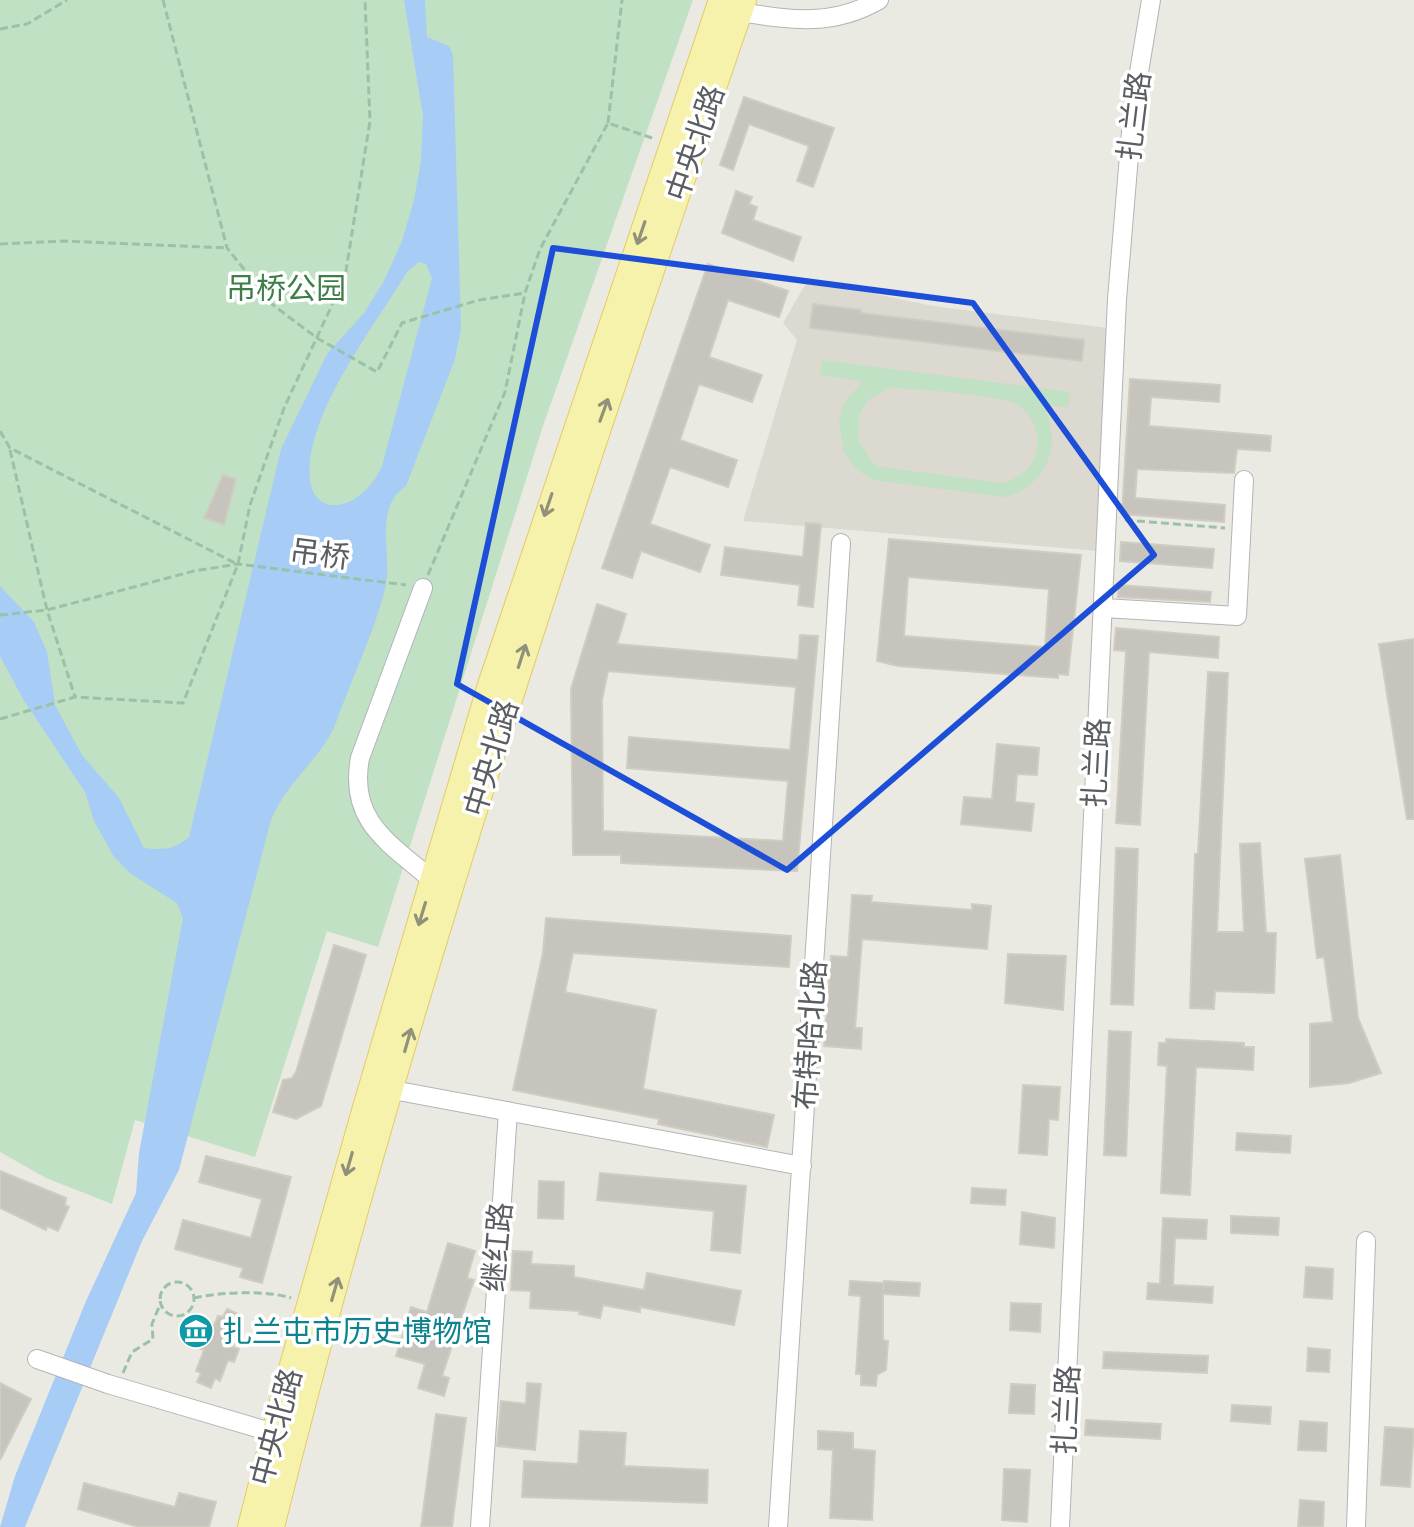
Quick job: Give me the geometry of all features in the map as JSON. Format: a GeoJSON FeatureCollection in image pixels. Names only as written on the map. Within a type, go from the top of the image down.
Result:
{"type":"FeatureCollection","features":[{"type":"Feature","properties":{"kind":"main road","name":"中央北路"},"geometry":{"type":"LineString","coordinates":[[250,1527],[309,1304],[526,569],[671,145],[735,4]]}},
{"type":"Feature","properties":{"kind":"main road","name":"中央北路"},"geometry":{"type":"LineString","coordinates":[[272,1527],[305,1395],[393,1090],[547,576],[735,4]]}},
{"type":"Feature","properties":{"kind":"street"},"geometry":{"type":"LineString","coordinates":[[735,4],[796,21],[821,21],[849,15],[879,0]]}},
{"type":"Feature","properties":{"kind":"street","name":"扎兰路"},"geometry":{"type":"LineString","coordinates":[[1060,1527],[1117,299],[1129,142],[1151,0]]}},
{"type":"Feature","properties":{"kind":"street"},"geometry":{"type":"LineString","coordinates":[[1104,608],[1237,616],[1244,480]]}},
{"type":"Feature","properties":{"kind":"street","name":"布特哈北路"},"geometry":{"type":"LineString","coordinates":[[778,1527],[841,543]]}},
{"type":"Feature","properties":{"kind":"street"},"geometry":{"type":"LineString","coordinates":[[423,588],[360,758],[357,784],[369,824],[432,880]]}},
{"type":"Feature","properties":{"kind":"street"},"geometry":{"type":"LineString","coordinates":[[393,1090],[802,1166]]}},
{"type":"Feature","properties":{"kind":"street","name":"继红路"},"geometry":{"type":"LineString","coordinates":[[480,1527],[508,1111]]}},
{"type":"Feature","properties":{"kind":"street"},"geometry":{"type":"LineString","coordinates":[[1356,1527],[1366,1241]]}},
{"type":"Feature","properties":{"kind":"street"},"geometry":{"type":"LineString","coordinates":[[37,1359],[118,1388],[274,1433]]}},
{"type":"Feature","properties":{"kind":"path"},"geometry":{"type":"LineString","coordinates":[[0,29],[27,24],[67,0]]}},
{"type":"Feature","properties":{"kind":"path"},"geometry":{"type":"LineString","coordinates":[[163,0],[227,248],[273,305],[317,338],[377,372],[402,323],[479,300],[525,293]]}},
{"type":"Feature","properties":{"kind":"path"},"geometry":{"type":"LineString","coordinates":[[0,719],[75,697],[183,703],[238,564],[250,505],[284,408],[345,277],[370,121],[365,0]]}},
{"type":"Feature","properties":{"kind":"path"},"geometry":{"type":"LineString","coordinates":[[423,588],[445,529],[505,392],[525,293],[549,228],[608,123],[622,0]]}},
{"type":"Feature","properties":{"kind":"path"},"geometry":{"type":"LineString","coordinates":[[608,123],[671,145]]}},
{"type":"Feature","properties":{"kind":"path"},"geometry":{"type":"LineString","coordinates":[[0,244],[64,241],[227,248]]}},
{"type":"Feature","properties":{"kind":"path"},"geometry":{"type":"LineString","coordinates":[[0,431],[10,448],[47,610],[75,697]]}},
{"type":"Feature","properties":{"kind":"path"},"geometry":{"type":"LineString","coordinates":[[10,448],[238,564]]}},
{"type":"Feature","properties":{"kind":"path"},"geometry":{"type":"LineString","coordinates":[[1109,518],[1241,529]]}},
{"type":"Feature","properties":{"kind":"path"},"geometry":{"type":"LineString","coordinates":[[0,615],[47,610],[194,571],[238,564]]}},
{"type":"Feature","properties":{"kind":"path","name":"吊桥"},"geometry":{"type":"LineString","coordinates":[[238,564],[398,584]]}},
{"type":"Feature","properties":{"kind":"path"},"geometry":{"type":"LineString","coordinates":[[118,1388],[132,1352],[153,1339],[152,1324],[160,1307],[163,1286],[173,1282],[189,1287],[194,1298],[192,1309],[183,1315],[160,1307]]}},
{"type":"Feature","properties":{"kind":"path"},"geometry":{"type":"LineString","coordinates":[[194,1298],[227,1292],[253,1295],[268,1290],[309,1304]]}},
{"type":"Feature","properties":{"kind":"highlighted area"},"geometry":{"type":"Polygon","coordinates":[[[553,248],[973,303],[1154,555],[787,870],[457,684],[553,248]]]}},
{"type":"Feature","properties":{"kind":"shaded area"},"geometry":{"type":"Polygon","coordinates":[[[808,280],[933,306],[1108,328],[1098,551],[743,521],[797,340],[783,323],[808,280]]]}},
{"type":"Feature","properties":{"kind":"green space","name":"吊桥公园"},"geometry":{"type":"Polygon","coordinates":[[[0,0],[693,0],[543,426],[378,947],[327,931],[255,1157],[135,1120],[112,1204],[46,1178],[0,1152],[0,0]]]}},
{"type":"Feature","properties":{"kind":"green space"},"geometry":{"type":"Polygon","coordinates":[[[821,360],[1070,392],[1068,407],[1042,404],[1052,433],[1048,460],[1032,483],[1005,497],[873,480],[856,469],[844,452],[839,422],[844,403],[863,381],[820,375],[821,360]],[[891,387],[868,400],[859,415],[859,441],[873,463],[881,467],[1003,483],[1020,475],[1032,462],[1037,450],[1036,430],[1026,411],[1014,403],[973,395],[891,387]]]}},
{"type":"Feature","properties":{"kind":"water"},"geometry":{"type":"Polygon","coordinates":[[[404,0],[425,0],[427,37],[449,46],[453,56],[461,329],[455,359],[406,486],[390,506],[386,531],[386,584],[336,723],[322,748],[286,793],[271,820],[179,1170],[142,1241],[25,1527],[0,1527],[15,1476],[86,1301],[136,1193],[139,1153],[183,918],[177,903],[131,874],[114,857],[94,821],[85,792],[23,699],[0,656],[0,586],[34,622],[47,652],[55,705],[82,755],[119,798],[144,848],[168,848],[189,837],[281,449],[327,354],[364,313],[384,281],[402,241],[421,161],[423,116],[404,0]],[[419,262],[407,272],[349,364],[323,413],[310,462],[310,482],[315,495],[324,503],[335,505],[360,495],[382,466],[432,278],[426,264],[419,262]]]}},
{"type":"Feature","properties":{"kind":"building"},"geometry":{"type":"Polygon","coordinates":[[[744,97],[834,128],[813,187],[797,181],[809,146],[749,124],[733,170],[720,165],[744,97]]]}},
{"type":"Feature","properties":{"kind":"building"},"geometry":{"type":"Polygon","coordinates":[[[736,191],[752,197],[749,204],[757,207],[753,220],[801,237],[793,261],[722,233],[736,191]]]}},
{"type":"Feature","properties":{"kind":"building"},"geometry":{"type":"Polygon","coordinates":[[[708,264],[788,291],[779,317],[728,300],[709,357],[762,375],[752,402],[699,384],[680,440],[737,460],[728,487],[670,467],[650,524],[710,545],[700,572],[641,551],[632,578],[602,568],[708,264]]]}},
{"type":"Feature","properties":{"kind":"building"},"geometry":{"type":"Polygon","coordinates":[[[813,304],[861,310],[861,313],[1084,340],[1082,361],[810,328],[813,304]]]}},
{"type":"Feature","properties":{"kind":"building"},"geometry":{"type":"Polygon","coordinates":[[[1130,379],[1220,385],[1219,402],[1151,397],[1149,426],[1271,436],[1270,451],[1237,449],[1234,473],[1137,469],[1135,498],[1225,505],[1224,522],[1122,514],[1130,379]]]}},
{"type":"Feature","properties":{"kind":"building"},"geometry":{"type":"Polygon","coordinates":[[[223,475],[236,479],[224,525],[204,518],[223,475]]]}},
{"type":"Feature","properties":{"kind":"building"},"geometry":{"type":"Polygon","coordinates":[[[806,523],[821,524],[813,607],[798,605],[800,585],[721,575],[725,547],[803,557],[806,523]]]}},
{"type":"Feature","properties":{"kind":"building"},"geometry":{"type":"Polygon","coordinates":[[[889,539],[1081,555],[1068,675],[1058,674],[1058,678],[898,666],[877,661],[889,539]],[[908,577],[904,636],[1045,647],[1049,589],[908,577]]]}},
{"type":"Feature","properties":{"kind":"building"},"geometry":{"type":"Polygon","coordinates":[[[1121,542],[1214,549],[1212,568],[1120,561],[1121,542]]]}},
{"type":"Feature","properties":{"kind":"building"},"geometry":{"type":"Polygon","coordinates":[[[1119,585],[1211,592],[1210,602],[1118,597],[1119,585]]]}},
{"type":"Feature","properties":{"kind":"building"},"geometry":{"type":"Polygon","coordinates":[[[597,604],[626,614],[617,644],[798,660],[800,635],[818,636],[797,871],[621,863],[621,855],[573,855],[571,689],[597,604]],[[608,671],[602,700],[603,831],[783,841],[788,781],[627,768],[629,737],[790,750],[796,687],[608,671]]]}},
{"type":"Feature","properties":{"kind":"building"},"geometry":{"type":"Polygon","coordinates":[[[1116,628],[1219,637],[1218,658],[1149,652],[1140,825],[1116,823],[1126,651],[1114,650],[1116,628]]]}},
{"type":"Feature","properties":{"kind":"building"},"geometry":{"type":"Polygon","coordinates":[[[1414,639],[1414,819],[1407,819],[1379,644],[1414,639]]]}},
{"type":"Feature","properties":{"kind":"building"},"geometry":{"type":"Polygon","coordinates":[[[1208,672],[1228,673],[1217,932],[1244,932],[1240,844],[1260,843],[1266,933],[1276,933],[1274,993],[1215,991],[1214,1009],[1190,1008],[1195,854],[1198,854],[1208,672]]]}},
{"type":"Feature","properties":{"kind":"building"},"geometry":{"type":"Polygon","coordinates":[[[997,744],[1039,748],[1037,775],[1017,774],[1015,802],[1034,804],[1031,831],[961,824],[964,797],[992,799],[997,744]]]}},
{"type":"Feature","properties":{"kind":"building"},"geometry":{"type":"Polygon","coordinates":[[[1116,848],[1138,849],[1133,1005],[1111,1004],[1116,848]]]}},
{"type":"Feature","properties":{"kind":"building"},"geometry":{"type":"Polygon","coordinates":[[[1340,855],[1358,1018],[1381,1073],[1349,1083],[1310,1087],[1310,1024],[1333,1022],[1324,957],[1317,958],[1305,859],[1340,855]]]}},
{"type":"Feature","properties":{"kind":"building"},"geometry":{"type":"Polygon","coordinates":[[[852,895],[872,896],[871,902],[972,910],[972,904],[991,906],[987,949],[862,939],[855,1028],[862,1028],[861,1049],[824,1046],[831,956],[848,957],[852,895]]]}},
{"type":"Feature","properties":{"kind":"building"},"geometry":{"type":"Polygon","coordinates":[[[546,918],[791,936],[789,967],[573,953],[565,992],[656,1010],[643,1089],[774,1115],[767,1147],[658,1124],[659,1119],[513,1090],[543,953],[546,918]]]}},
{"type":"Feature","properties":{"kind":"building"},"geometry":{"type":"Polygon","coordinates":[[[334,945],[366,955],[321,1106],[296,1119],[273,1112],[283,1080],[292,1078],[296,1072],[334,945]]]}},
{"type":"Feature","properties":{"kind":"building"},"geometry":{"type":"Polygon","coordinates":[[[1008,954],[1066,956],[1063,1010],[1005,1003],[1008,954]]]}},
{"type":"Feature","properties":{"kind":"building"},"geometry":{"type":"Polygon","coordinates":[[[1109,1031],[1131,1032],[1126,1156],[1104,1155],[1109,1031]]]}},
{"type":"Feature","properties":{"kind":"building"},"geometry":{"type":"Polygon","coordinates":[[[1166,1039],[1244,1043],[1244,1047],[1254,1047],[1253,1070],[1196,1067],[1190,1195],[1161,1193],[1167,1066],[1158,1065],[1159,1043],[1166,1043],[1166,1039]]]}},
{"type":"Feature","properties":{"kind":"building"},"geometry":{"type":"Polygon","coordinates":[[[1023,1085],[1060,1087],[1058,1120],[1049,1119],[1047,1155],[1019,1153],[1023,1085]]]}},
{"type":"Feature","properties":{"kind":"building"},"geometry":{"type":"Polygon","coordinates":[[[1237,1133],[1291,1136],[1290,1153],[1236,1150],[1237,1133]]]}},
{"type":"Feature","properties":{"kind":"building"},"geometry":{"type":"Polygon","coordinates":[[[206,1156],[291,1177],[262,1283],[240,1277],[243,1268],[175,1249],[183,1220],[251,1238],[262,1199],[199,1182],[206,1156]]]}},
{"type":"Feature","properties":{"kind":"building"},"geometry":{"type":"Polygon","coordinates":[[[0,1171],[66,1198],[65,1205],[69,1207],[58,1231],[47,1226],[46,1230],[0,1208],[0,1171]]]}},
{"type":"Feature","properties":{"kind":"building"},"geometry":{"type":"Polygon","coordinates":[[[600,1173],[746,1186],[740,1253],[711,1250],[714,1211],[597,1200],[600,1173]]]}},
{"type":"Feature","properties":{"kind":"building"},"geometry":{"type":"Polygon","coordinates":[[[539,1181],[564,1182],[563,1219],[538,1218],[539,1181]]]}},
{"type":"Feature","properties":{"kind":"building"},"geometry":{"type":"Polygon","coordinates":[[[972,1188],[1006,1190],[1005,1205],[971,1203],[972,1188]]]}},
{"type":"Feature","properties":{"kind":"building"},"geometry":{"type":"Polygon","coordinates":[[[1022,1212],[1055,1218],[1054,1248],[1020,1244],[1022,1212]]]}},
{"type":"Feature","properties":{"kind":"building"},"geometry":{"type":"Polygon","coordinates":[[[1231,1216],[1279,1218],[1278,1235],[1231,1233],[1231,1216]]]}},
{"type":"Feature","properties":{"kind":"building"},"geometry":{"type":"Polygon","coordinates":[[[1163,1218],[1207,1220],[1206,1239],[1175,1238],[1173,1285],[1213,1287],[1212,1303],[1147,1299],[1148,1283],[1160,1284],[1163,1218]]]}},
{"type":"Feature","properties":{"kind":"building"},"geometry":{"type":"Polygon","coordinates":[[[448,1243],[475,1251],[467,1278],[474,1280],[442,1376],[449,1378],[444,1396],[418,1388],[425,1364],[396,1356],[411,1307],[427,1312],[448,1243]]]}},
{"type":"Feature","properties":{"kind":"building"},"geometry":{"type":"Polygon","coordinates":[[[513,1251],[532,1252],[531,1264],[574,1266],[574,1277],[644,1290],[647,1273],[741,1291],[734,1325],[640,1307],[640,1312],[603,1305],[600,1318],[579,1314],[580,1311],[530,1308],[531,1291],[511,1290],[513,1251]]]}},
{"type":"Feature","properties":{"kind":"building"},"geometry":{"type":"Polygon","coordinates":[[[1306,1267],[1333,1269],[1332,1299],[1304,1297],[1306,1267]]]}},
{"type":"Feature","properties":{"kind":"building"},"geometry":{"type":"Polygon","coordinates":[[[850,1281],[883,1283],[883,1290],[884,1281],[920,1283],[919,1296],[883,1294],[883,1340],[888,1341],[886,1370],[877,1375],[876,1386],[861,1385],[861,1374],[856,1374],[861,1296],[849,1295],[850,1281]]]}},
{"type":"Feature","properties":{"kind":"building"},"geometry":{"type":"Polygon","coordinates":[[[1011,1303],[1041,1304],[1040,1332],[1010,1330],[1011,1303]]]}},
{"type":"Feature","properties":{"kind":"building"},"geometry":{"type":"Polygon","coordinates":[[[227,1309],[240,1315],[237,1323],[242,1325],[233,1347],[239,1349],[234,1362],[228,1360],[220,1381],[215,1378],[211,1388],[197,1382],[201,1373],[196,1371],[204,1350],[198,1348],[203,1335],[209,1337],[218,1316],[223,1317],[227,1309]]]}},
{"type":"Feature","properties":{"kind":"building"},"geometry":{"type":"Polygon","coordinates":[[[1308,1348],[1330,1350],[1329,1372],[1307,1371],[1308,1348]]]}},
{"type":"Feature","properties":{"kind":"building"},"geometry":{"type":"Polygon","coordinates":[[[1104,1352],[1208,1356],[1207,1373],[1103,1368],[1104,1352]]]}},
{"type":"Feature","properties":{"kind":"building"},"geometry":{"type":"Polygon","coordinates":[[[0,1383],[31,1399],[0,1460],[0,1383]]]}},
{"type":"Feature","properties":{"kind":"building"},"geometry":{"type":"Polygon","coordinates":[[[527,1383],[541,1384],[535,1450],[497,1446],[501,1401],[526,1404],[527,1383]]]}},
{"type":"Feature","properties":{"kind":"building"},"geometry":{"type":"Polygon","coordinates":[[[1011,1384],[1035,1385],[1034,1414],[1009,1413],[1011,1384]]]}},
{"type":"Feature","properties":{"kind":"building"},"geometry":{"type":"Polygon","coordinates":[[[1232,1405],[1271,1407],[1270,1424],[1231,1421],[1232,1405]]]}},
{"type":"Feature","properties":{"kind":"building"},"geometry":{"type":"Polygon","coordinates":[[[436,1414],[466,1418],[452,1527],[421,1527],[436,1414]]]}},
{"type":"Feature","properties":{"kind":"building"},"geometry":{"type":"Polygon","coordinates":[[[1086,1420],[1161,1424],[1160,1439],[1085,1435],[1086,1420]]]}},
{"type":"Feature","properties":{"kind":"building"},"geometry":{"type":"Polygon","coordinates":[[[1300,1421],[1327,1423],[1326,1451],[1298,1450],[1300,1421]]]}},
{"type":"Feature","properties":{"kind":"building"},"geometry":{"type":"Polygon","coordinates":[[[1385,1427],[1414,1429],[1410,1487],[1381,1485],[1385,1427]]]}},
{"type":"Feature","properties":{"kind":"building"},"geometry":{"type":"Polygon","coordinates":[[[580,1431],[626,1433],[624,1466],[708,1470],[707,1503],[522,1497],[524,1461],[578,1464],[580,1431]]]}},
{"type":"Feature","properties":{"kind":"building"},"geometry":{"type":"Polygon","coordinates":[[[818,1431],[853,1433],[853,1449],[875,1451],[872,1520],[830,1518],[833,1450],[818,1449],[818,1431]]]}},
{"type":"Feature","properties":{"kind":"building"},"geometry":{"type":"Polygon","coordinates":[[[1004,1469],[1030,1470],[1027,1522],[1002,1520],[1004,1469]]]}},
{"type":"Feature","properties":{"kind":"building"},"geometry":{"type":"Polygon","coordinates":[[[84,1483],[175,1507],[179,1493],[216,1502],[209,1527],[138,1527],[78,1509],[84,1483]]]}},
{"type":"Feature","properties":{"kind":"building"},"geometry":{"type":"Polygon","coordinates":[[[1300,1500],[1324,1502],[1323,1527],[1298,1527],[1300,1500]]]}},
{"type":"Feature","properties":{"kind":"place","name":"扎兰屯市历史博物馆"},"geometry":{"type":"Point","coordinates":[196,1331]}}]}
